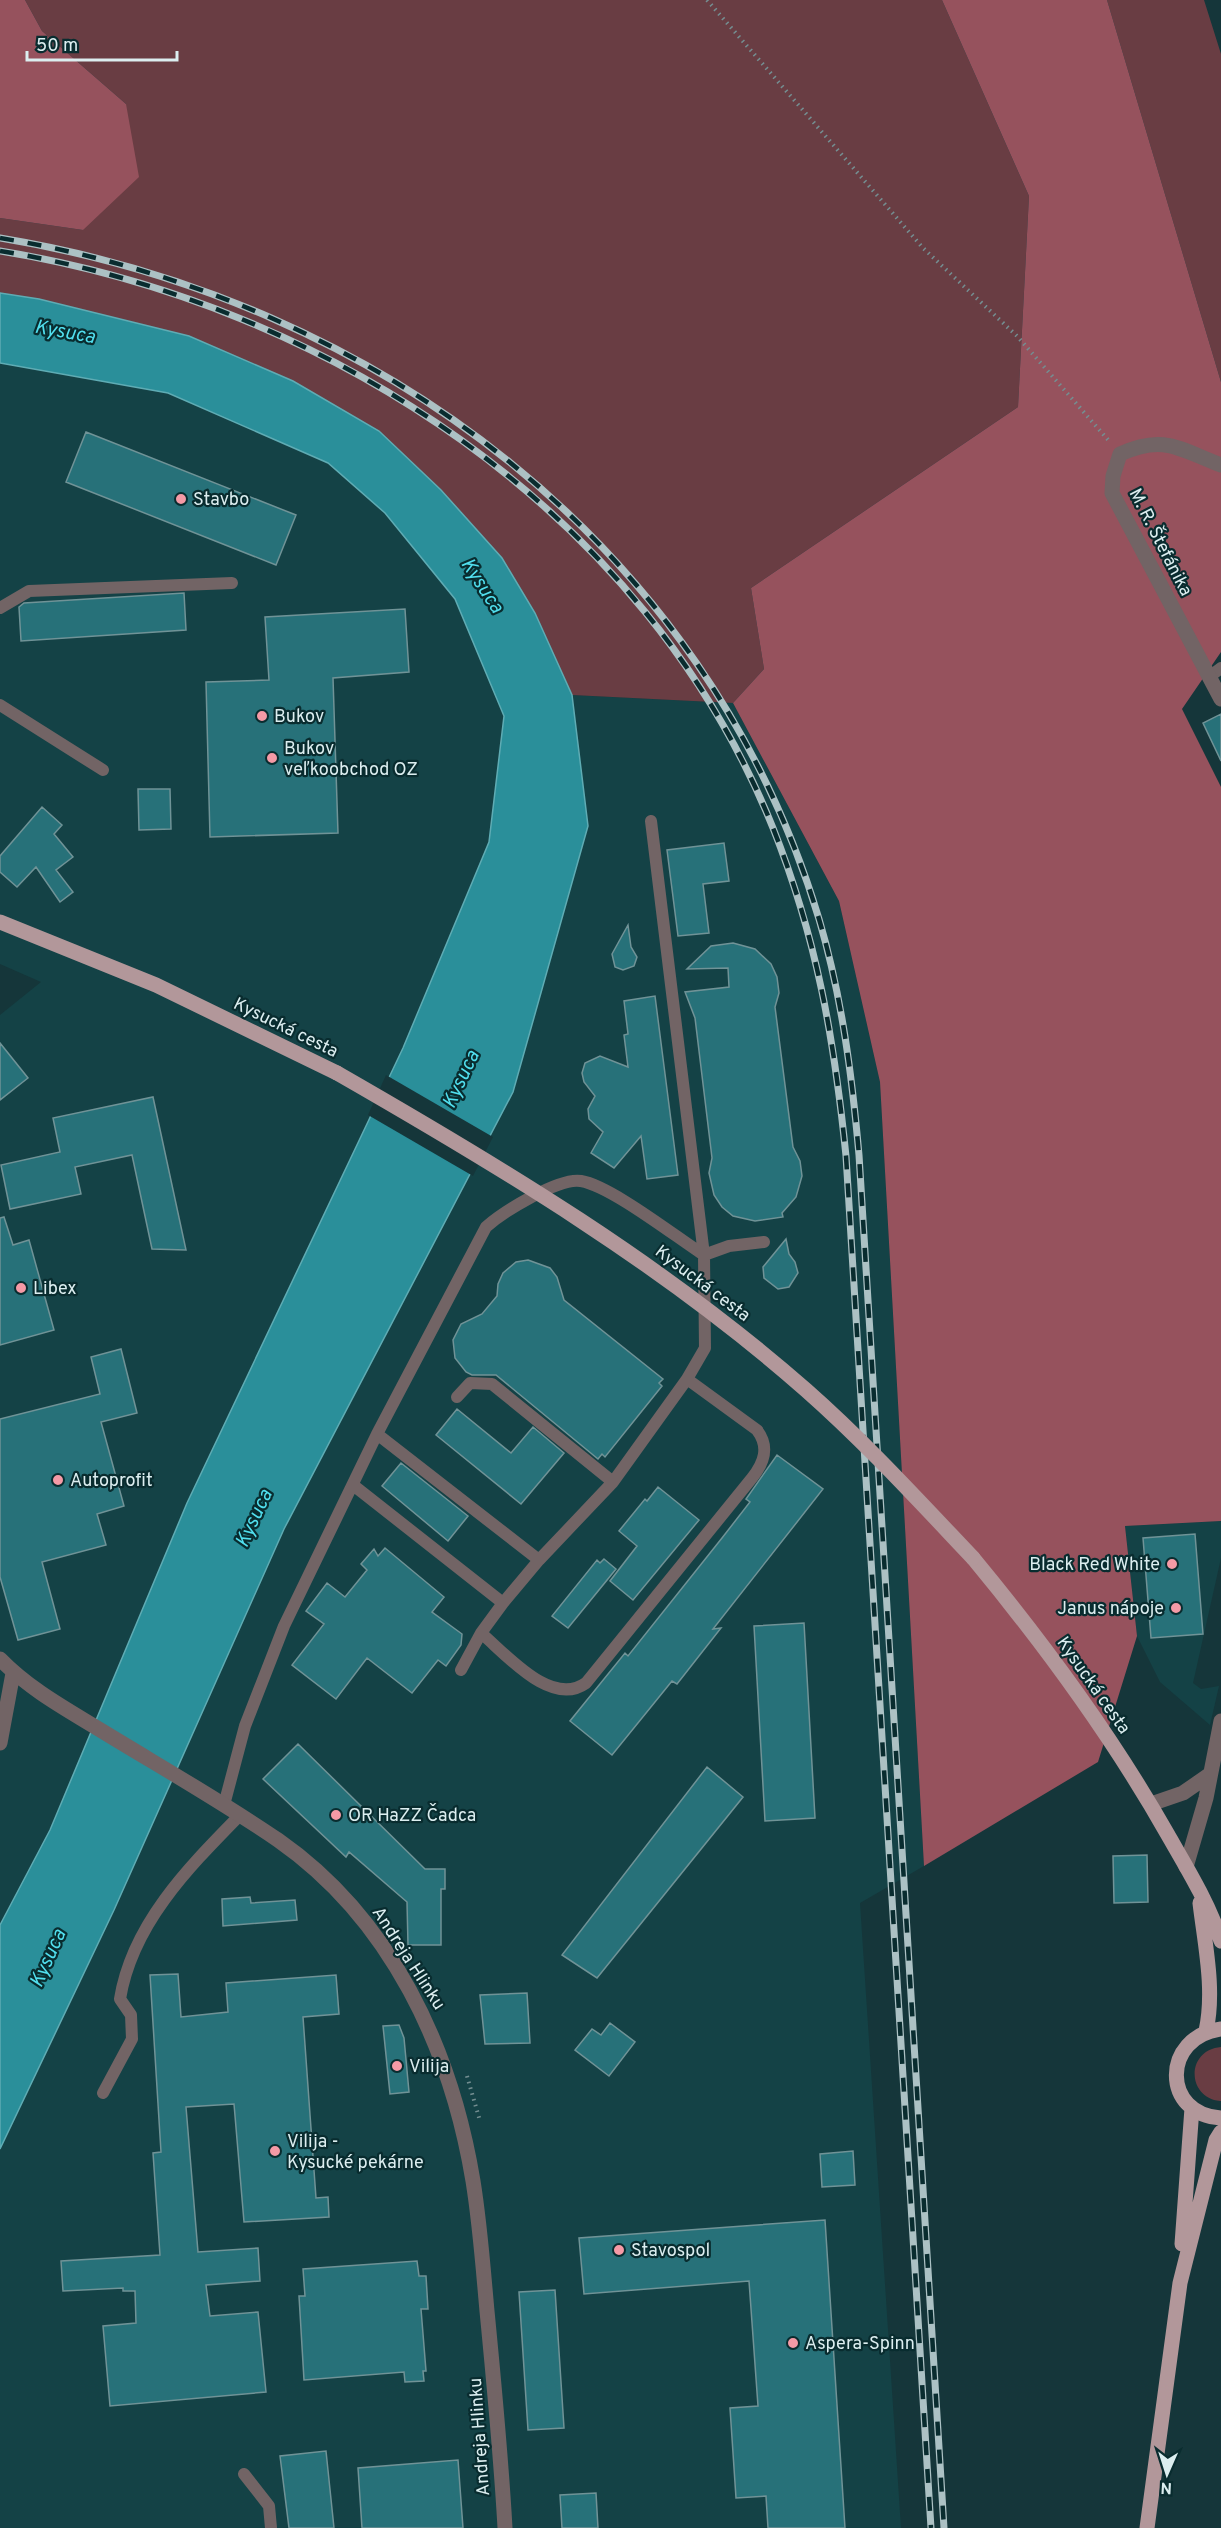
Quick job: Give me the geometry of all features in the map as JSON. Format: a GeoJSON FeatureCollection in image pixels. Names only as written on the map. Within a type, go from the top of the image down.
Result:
{"type":"FeatureCollection","features":[{"type":"Feature","properties":{"kind":"main road","name":"Kysucká cesta"},"geometry":{"type":"LineString","coordinates":[[0,922],[156,985],[336,1073],[541,1194],[658,1272],[735,1331],[815,1398],[973,1558],[1065,1674],[1151,1804],[1186,1867],[1221,1941]]}},
{"type":"Feature","properties":{"kind":"main road","name":"Kysucká cesta"},"geometry":{"type":"LineString","coordinates":[[1192,2108],[1183,2098],[1178,2086],[1178,2059],[1194,2038],[1213,2030],[1199,1894]]}},
{"type":"Feature","properties":{"kind":"main road"},"geometry":{"type":"LineString","coordinates":[[1147,2528],[1180,2283],[1192,2108],[1205,2115],[1221,2118]]}},
{"type":"Feature","properties":{"kind":"main road"},"geometry":{"type":"LineString","coordinates":[[1180,2283],[1216,2140],[1221,2132]]}},
{"type":"Feature","properties":{"kind":"street"},"geometry":{"type":"LineString","coordinates":[[1120,454],[1140,445],[1162,443],[1221,465]]}},
{"type":"Feature","properties":{"kind":"street","name":"M. R. Štefánika"},"geometry":{"type":"LineString","coordinates":[[1120,454],[1113,476],[1112,493],[1215,672],[1221,699]]}},
{"type":"Feature","properties":{"kind":"street","name":"Andreja Hlinku"},"geometry":{"type":"LineString","coordinates":[[0,1659],[13,1673],[46,1697],[240,1815],[306,1863],[352,1906],[413,1995],[443,2058],[464,2135],[473,2181],[501,2451],[505,2528]]}},
{"type":"Feature","properties":{"kind":"street"},"geometry":{"type":"LineString","coordinates":[[0,1743],[13,1673]]}},
{"type":"Feature","properties":{"kind":"street"},"geometry":{"type":"LineString","coordinates":[[1186,1867],[1206,1798],[1221,1720]]}},
{"type":"Feature","properties":{"kind":"street"},"geometry":{"type":"LineString","coordinates":[[1151,1804],[1183,1793],[1209,1775]]}},
{"type":"Feature","properties":{"kind":"lane"},"geometry":{"type":"LineString","coordinates":[[0,608],[29,591],[232,583]]}},
{"type":"Feature","properties":{"kind":"lane"},"geometry":{"type":"LineString","coordinates":[[0,705],[103,770]]}},
{"type":"Feature","properties":{"kind":"lane"},"geometry":{"type":"LineString","coordinates":[[461,1670],[481,1633],[502,1603],[539,1560],[613,1482],[687,1379],[705,1348],[704,1255],[651,821]]}},
{"type":"Feature","properties":{"kind":"lane"},"geometry":{"type":"LineString","coordinates":[[224,1805],[245,1726],[284,1626],[377,1434],[486,1227],[501,1213],[568,1181],[581,1181],[607,1191],[704,1255]]}},
{"type":"Feature","properties":{"kind":"lane"},"geometry":{"type":"LineString","coordinates":[[704,1255],[729,1246],[764,1242]]}},
{"type":"Feature","properties":{"kind":"lane"},"geometry":{"type":"LineString","coordinates":[[481,1633],[536,1680],[560,1689],[578,1688],[586,1683],[762,1462],[764,1439],[757,1431],[687,1379]]}},
{"type":"Feature","properties":{"kind":"lane"},"geometry":{"type":"LineString","coordinates":[[457,1397],[470,1383],[492,1383],[613,1482]]}},
{"type":"Feature","properties":{"kind":"lane"},"geometry":{"type":"LineString","coordinates":[[377,1434],[539,1560]]}},
{"type":"Feature","properties":{"kind":"lane"},"geometry":{"type":"LineString","coordinates":[[353,1485],[502,1603]]}},
{"type":"Feature","properties":{"kind":"lane"},"geometry":{"type":"LineString","coordinates":[[103,2092],[132,2038],[131,2015],[120,1999],[125,1974],[140,1939],[155,1911],[240,1815]]}},
{"type":"Feature","properties":{"kind":"lane"},"geometry":{"type":"LineString","coordinates":[[244,2474],[269,2506],[271,2528]]}},
{"type":"Feature","properties":{"kind":"path"},"geometry":{"type":"LineString","coordinates":[[707,0],[923,248],[1017,336],[1120,454]]}},
{"type":"Feature","properties":{"kind":"shaded area"},"geometry":{"type":"Polygon","coordinates":[[[0,0],[25,0],[42,31],[126,104],[139,177],[83,230],[0,218],[0,0]]]}},
{"type":"Feature","properties":{"kind":"shaded area"},"geometry":{"type":"Polygon","coordinates":[[[25,0],[942,0],[1029,196],[1018,407],[751,588],[764,669],[733,703],[572,695],[535,613],[502,559],[379,431],[293,381],[189,336],[39,299],[0,293],[0,218],[83,230],[126,104],[42,31],[25,0]]]}},
{"type":"Feature","properties":{"kind":"shaded area"},"geometry":{"type":"Polygon","coordinates":[[[942,0],[1107,0],[1221,382],[1221,652],[1182,709],[1221,787],[1221,1521],[1125,1526],[1137,1636],[1098,1762],[924,1866],[880,1082],[839,901],[733,703],[764,669],[751,588],[1018,407],[1029,196],[942,0]]]}},
{"type":"Feature","properties":{"kind":"shaded area"},"geometry":{"type":"Polygon","coordinates":[[[1107,0],[1204,0],[1221,54],[1221,382],[1107,0]]]}},
{"type":"Feature","properties":{"kind":"shaded area"},"geometry":{"type":"Polygon","coordinates":[[[0,363],[168,393],[327,463],[385,513],[455,599],[504,716],[489,842],[403,1048],[187,1503],[50,1830],[0,1925],[0,1015],[41,982],[0,964],[0,363]]]}},
{"type":"Feature","properties":{"kind":"shaded area"},"geometry":{"type":"Polygon","coordinates":[[[572,695],[733,703],[839,901],[880,1082],[924,1866],[860,1903],[901,2528],[0,2528],[0,2149],[114,1910],[284,1529],[588,826],[572,695]]]}},
{"type":"Feature","properties":{"kind":"shaded area"},"geometry":{"type":"Polygon","coordinates":[[[1221,1521],[1221,1558],[1193,1683],[1201,1689],[1219,1686],[1210,1725],[1160,1682],[1137,1636],[1125,1526],[1221,1521]]]}},
{"type":"Feature","properties":{"kind":"shaded area"},"geometry":{"type":"Polygon","coordinates":[[[1221,2047],[1220,2101],[1209,2098],[1201,2091],[1196,2083],[1195,2074],[1196,2064],[1201,2056],[1221,2047]]]}},
{"type":"Feature","properties":{"kind":"water","name":"Kysuca"},"geometry":{"type":"Polygon","coordinates":[[[0,293],[39,299],[189,336],[293,381],[379,431],[441,490],[502,558],[535,613],[572,695],[588,826],[513,1092],[284,1529],[114,1910],[0,2149],[0,1925],[50,1830],[187,1503],[403,1048],[489,842],[504,716],[455,599],[385,513],[328,463],[168,393],[0,363],[0,293]]]}},
{"type":"Feature","properties":{"kind":"pier"},"geometry":{"type":"Polygon","coordinates":[[[386,1075],[493,1137],[473,1176],[368,1115],[386,1075]]]}},
{"type":"Feature","properties":{"kind":"building","name":"Stavbo"},"geometry":{"type":"Polygon","coordinates":[[[86,432],[296,515],[276,565],[66,482],[86,432]]]}},
{"type":"Feature","properties":{"kind":"building"},"geometry":{"type":"Polygon","coordinates":[[[184,593],[186,630],[21,641],[19,607],[24,603],[184,593]]]}},
{"type":"Feature","properties":{"kind":"building","name":"Bukov veľkoobchod OZ"},"geometry":{"type":"Polygon","coordinates":[[[405,609],[409,672],[333,678],[338,833],[210,837],[206,682],[269,680],[265,617],[405,609]]]}},
{"type":"Feature","properties":{"kind":"building"},"geometry":{"type":"Polygon","coordinates":[[[1221,714],[1221,761],[1203,723],[1221,714]]]}},
{"type":"Feature","properties":{"kind":"building"},"geometry":{"type":"Polygon","coordinates":[[[138,789],[170,789],[171,829],[139,830],[138,789]]]}},
{"type":"Feature","properties":{"kind":"building"},"geometry":{"type":"Polygon","coordinates":[[[42,807],[62,825],[54,834],[73,857],[56,870],[73,892],[60,902],[36,867],[17,887],[0,872],[0,856],[42,807]]]}},
{"type":"Feature","properties":{"kind":"building"},"geometry":{"type":"Polygon","coordinates":[[[724,843],[729,881],[703,884],[709,933],[678,936],[667,850],[724,843]]]}},
{"type":"Feature","properties":{"kind":"building"},"geometry":{"type":"Polygon","coordinates":[[[628,925],[631,947],[637,957],[634,966],[623,970],[615,967],[612,954],[628,925]]]}},
{"type":"Feature","properties":{"kind":"building"},"geometry":{"type":"Polygon","coordinates":[[[733,943],[755,949],[771,964],[777,977],[779,993],[775,1007],[793,1147],[800,1161],[802,1176],[796,1197],[782,1213],[783,1217],[755,1221],[733,1216],[722,1207],[714,1195],[709,1173],[712,1158],[695,1018],[685,992],[729,987],[728,968],[687,969],[711,946],[733,943]]]}},
{"type":"Feature","properties":{"kind":"building"},"geometry":{"type":"Polygon","coordinates":[[[655,996],[678,1175],[647,1179],[641,1136],[614,1168],[591,1153],[603,1132],[589,1119],[588,1109],[595,1096],[584,1082],[582,1073],[585,1063],[600,1056],[628,1067],[624,1035],[628,1034],[624,1001],[655,996]]]}},
{"type":"Feature","properties":{"kind":"building"},"geometry":{"type":"Polygon","coordinates":[[[0,1043],[28,1078],[0,1100],[0,1043]]]}},
{"type":"Feature","properties":{"kind":"building"},"geometry":{"type":"Polygon","coordinates":[[[153,1097],[186,1250],[152,1249],[132,1155],[75,1167],[81,1194],[10,1209],[1,1165],[60,1152],[53,1118],[153,1097]]]}},
{"type":"Feature","properties":{"kind":"building","name":"Libex"},"geometry":{"type":"Polygon","coordinates":[[[4,1217],[13,1245],[29,1240],[54,1330],[0,1345],[0,1218],[4,1217]]]}},
{"type":"Feature","properties":{"kind":"building"},"geometry":{"type":"Polygon","coordinates":[[[786,1239],[789,1254],[795,1262],[798,1273],[789,1287],[778,1289],[764,1278],[763,1267],[786,1239]]]}},
{"type":"Feature","properties":{"kind":"building"},"geometry":{"type":"Polygon","coordinates":[[[528,1260],[550,1268],[557,1277],[564,1300],[663,1379],[659,1383],[662,1386],[605,1457],[602,1454],[598,1459],[496,1375],[472,1375],[466,1372],[455,1358],[453,1340],[461,1324],[482,1314],[497,1296],[498,1284],[503,1273],[516,1262],[528,1260]]]}},
{"type":"Feature","properties":{"kind":"building"},"geometry":{"type":"Polygon","coordinates":[[[121,1349],[137,1413],[101,1422],[124,1506],[97,1514],[106,1545],[42,1562],[60,1629],[18,1640],[0,1577],[0,1419],[100,1394],[91,1357],[121,1349]]]}},
{"type":"Feature","properties":{"kind":"building"},"geometry":{"type":"Polygon","coordinates":[[[457,1409],[511,1453],[533,1427],[564,1453],[521,1504],[436,1435],[457,1409]]]}},
{"type":"Feature","properties":{"kind":"building"},"geometry":{"type":"Polygon","coordinates":[[[777,1455],[823,1489],[713,1629],[721,1628],[677,1684],[672,1681],[612,1755],[570,1721],[625,1653],[628,1656],[722,1538],[750,1502],[746,1499],[777,1455]]]}},
{"type":"Feature","properties":{"kind":"building"},"geometry":{"type":"Polygon","coordinates":[[[401,1463],[468,1516],[448,1541],[382,1486],[401,1463]]]}},
{"type":"Feature","properties":{"kind":"building"},"geometry":{"type":"Polygon","coordinates":[[[658,1487],[699,1520],[633,1600],[610,1581],[637,1546],[619,1531],[658,1487]]]}},
{"type":"Feature","properties":{"kind":"building"},"geometry":{"type":"Polygon","coordinates":[[[1195,1534],[1203,1634],[1151,1638],[1143,1538],[1195,1534]]]}},
{"type":"Feature","properties":{"kind":"building"},"geometry":{"type":"Polygon","coordinates":[[[385,1548],[444,1597],[432,1612],[462,1634],[461,1645],[446,1666],[438,1660],[412,1693],[367,1658],[336,1699],[292,1665],[324,1624],[306,1611],[327,1583],[345,1597],[367,1570],[361,1564],[374,1549],[378,1556],[385,1548]]]}},
{"type":"Feature","properties":{"kind":"building"},"geometry":{"type":"Polygon","coordinates":[[[604,1559],[616,1569],[568,1628],[552,1616],[597,1560],[600,1563],[604,1559]]]}},
{"type":"Feature","properties":{"kind":"building"},"geometry":{"type":"Polygon","coordinates":[[[804,1623],[815,1818],[765,1821],[754,1626],[804,1623]]]}},
{"type":"Feature","properties":{"kind":"building","name":"OR HaZZ Čadca"},"geometry":{"type":"Polygon","coordinates":[[[298,1744],[425,1869],[445,1869],[445,1889],[441,1889],[441,1945],[408,1945],[407,1902],[349,1852],[346,1857],[263,1779],[298,1744]]]}},
{"type":"Feature","properties":{"kind":"building"},"geometry":{"type":"Polygon","coordinates":[[[707,1767],[743,1797],[597,1978],[562,1955],[707,1767]]]}},
{"type":"Feature","properties":{"kind":"building"},"geometry":{"type":"Polygon","coordinates":[[[1147,1855],[1148,1902],[1114,1903],[1113,1856],[1147,1855]]]}},
{"type":"Feature","properties":{"kind":"building"},"geometry":{"type":"Polygon","coordinates":[[[250,1897],[251,1903],[295,1900],[297,1920],[223,1926],[222,1899],[250,1897]]]}},
{"type":"Feature","properties":{"kind":"building"},"geometry":{"type":"Polygon","coordinates":[[[178,1974],[181,2017],[228,2012],[226,1983],[336,1975],[339,2014],[303,2017],[316,2198],[328,2197],[329,2217],[244,2222],[234,2104],[186,2107],[198,2252],[258,2248],[260,2281],[206,2285],[210,2316],[258,2312],[266,2392],[110,2406],[103,2326],[136,2323],[135,2291],[123,2291],[123,2288],[63,2291],[61,2261],[160,2255],[153,2153],[161,2152],[150,1975],[178,1974]]]}},
{"type":"Feature","properties":{"kind":"building"},"geometry":{"type":"Polygon","coordinates":[[[527,1993],[530,2043],[485,2044],[480,1995],[527,1993]]]}},
{"type":"Feature","properties":{"kind":"building"},"geometry":{"type":"Polygon","coordinates":[[[610,2023],[635,2042],[609,2076],[575,2050],[592,2029],[601,2035],[610,2023]]]}},
{"type":"Feature","properties":{"kind":"building","name":"Vilija"},"geometry":{"type":"Polygon","coordinates":[[[399,2025],[404,2038],[409,2092],[390,2094],[383,2026],[399,2025]]]}},
{"type":"Feature","properties":{"kind":"building"},"geometry":{"type":"Polygon","coordinates":[[[853,2151],[855,2185],[822,2187],[820,2154],[853,2151]]]}},
{"type":"Feature","properties":{"kind":"building","name":"Aspera-Spinn"},"geometry":{"type":"Polygon","coordinates":[[[825,2220],[845,2528],[768,2528],[766,2496],[736,2498],[730,2408],[758,2406],[749,2281],[584,2294],[579,2238],[825,2220]]]}},
{"type":"Feature","properties":{"kind":"building"},"geometry":{"type":"Polygon","coordinates":[[[417,2261],[419,2276],[426,2276],[428,2309],[421,2309],[426,2371],[423,2371],[424,2381],[405,2382],[404,2372],[304,2380],[299,2296],[305,2296],[303,2269],[417,2261]]]}},
{"type":"Feature","properties":{"kind":"building"},"geometry":{"type":"Polygon","coordinates":[[[555,2290],[564,2428],[528,2430],[519,2292],[555,2290]]]}},
{"type":"Feature","properties":{"kind":"building"},"geometry":{"type":"Polygon","coordinates":[[[326,2451],[334,2528],[289,2528],[280,2456],[326,2451]]]}},
{"type":"Feature","properties":{"kind":"building"},"geometry":{"type":"Polygon","coordinates":[[[458,2460],[463,2528],[362,2528],[358,2468],[458,2460]]]}},
{"type":"Feature","properties":{"kind":"building"},"geometry":{"type":"Polygon","coordinates":[[[596,2493],[598,2528],[562,2528],[560,2495],[596,2493]]]}},
{"type":"Feature","properties":{"kind":"railway"},"geometry":{"type":"LineString","coordinates":[[0,238],[139,270],[271,318],[395,382],[509,461],[610,556],[697,664],[767,785],[819,919],[827,948],[845,1037],[856,1125],[944,2528]]}},
{"type":"Feature","properties":{"kind":"railway"},"geometry":{"type":"LineString","coordinates":[[0,251],[122,278],[241,319],[355,373],[462,440],[559,520],[645,612],[717,714],[773,828],[801,909],[822,989],[836,1071],[846,1156],[931,2528]]}},
{"type":"Feature","properties":{"kind":"place","name":"Stavbo"},"geometry":{"type":"Point","coordinates":[181,499]}},
{"type":"Feature","properties":{"kind":"place","name":"Bukov"},"geometry":{"type":"Point","coordinates":[262,716]}},
{"type":"Feature","properties":{"kind":"place","name":"Bukov veľkoobchod OZ"},"geometry":{"type":"Point","coordinates":[272,758]}},
{"type":"Feature","properties":{"kind":"place","name":"Libex"},"geometry":{"type":"Point","coordinates":[21,1288]}},
{"type":"Feature","properties":{"kind":"place","name":"Autoprofit"},"geometry":{"type":"Point","coordinates":[58,1480]}},
{"type":"Feature","properties":{"kind":"place","name":"Black Red White"},"geometry":{"type":"Point","coordinates":[1172,1564]}},
{"type":"Feature","properties":{"kind":"place","name":"Janus nápoje"},"geometry":{"type":"Point","coordinates":[1176,1608]}},
{"type":"Feature","properties":{"kind":"place","name":"OR HaZZ Čadca"},"geometry":{"type":"Point","coordinates":[336,1815]}},
{"type":"Feature","properties":{"kind":"place","name":"Vilija"},"geometry":{"type":"Point","coordinates":[397,2066]}},
{"type":"Feature","properties":{"kind":"place","name":"Vilija - Kysucké pekárne"},"geometry":{"type":"Point","coordinates":[275,2151]}},
{"type":"Feature","properties":{"kind":"place","name":"Stavospol"},"geometry":{"type":"Point","coordinates":[619,2250]}},
{"type":"Feature","properties":{"kind":"place","name":"Aspera-Spinn"},"geometry":{"type":"Point","coordinates":[793,2343]}}]}
